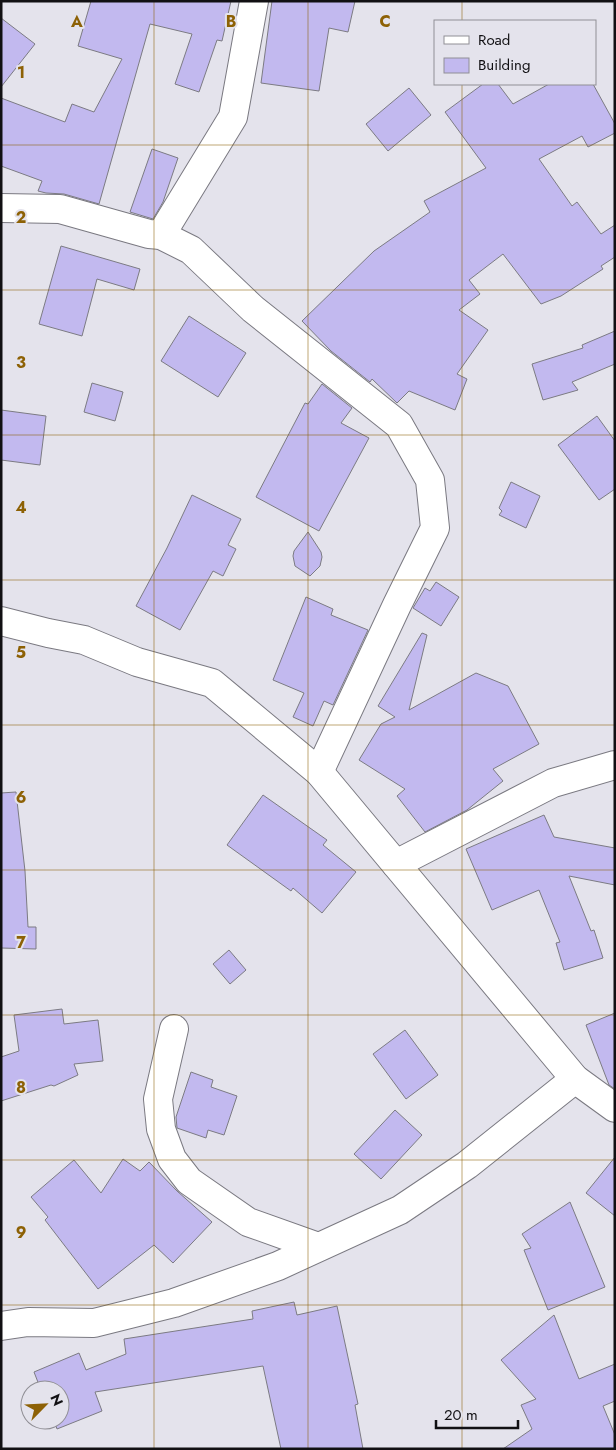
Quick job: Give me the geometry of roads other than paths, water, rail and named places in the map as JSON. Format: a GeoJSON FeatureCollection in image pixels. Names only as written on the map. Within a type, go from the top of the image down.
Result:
{"type":"FeatureCollection","features":[{"type":"Feature","properties":{"kind":"street"},"geometry":{"type":"LineString","coordinates":[[161,235],[232,117],[254,1]]}},
{"type":"Feature","properties":{"kind":"street"},"geometry":{"type":"LineString","coordinates":[[1,208],[60,210],[149,234],[161,235],[191,250],[253,309],[399,425],[430,480],[436,528],[396,605],[319,772]]}},
{"type":"Feature","properties":{"kind":"street"},"geometry":{"type":"LineString","coordinates":[[1,621],[48,634],[84,640],[137,662],[212,683],[319,772],[575,1079],[615,1108]]}},
{"type":"Feature","properties":{"kind":"street"},"geometry":{"type":"LineString","coordinates":[[396,864],[553,783],[615,765]]}},
{"type":"Feature","properties":{"kind":"street"},"geometry":{"type":"LineString","coordinates":[[174,1029],[158,1099],[161,1130],[172,1159],[189,1181],[248,1222],[318,1247]]}},
{"type":"Feature","properties":{"kind":"street"},"geometry":{"type":"LineString","coordinates":[[1,1326],[28,1322],[94,1323],[174,1303],[278,1266],[400,1210],[467,1165],[575,1079]]}}]}
